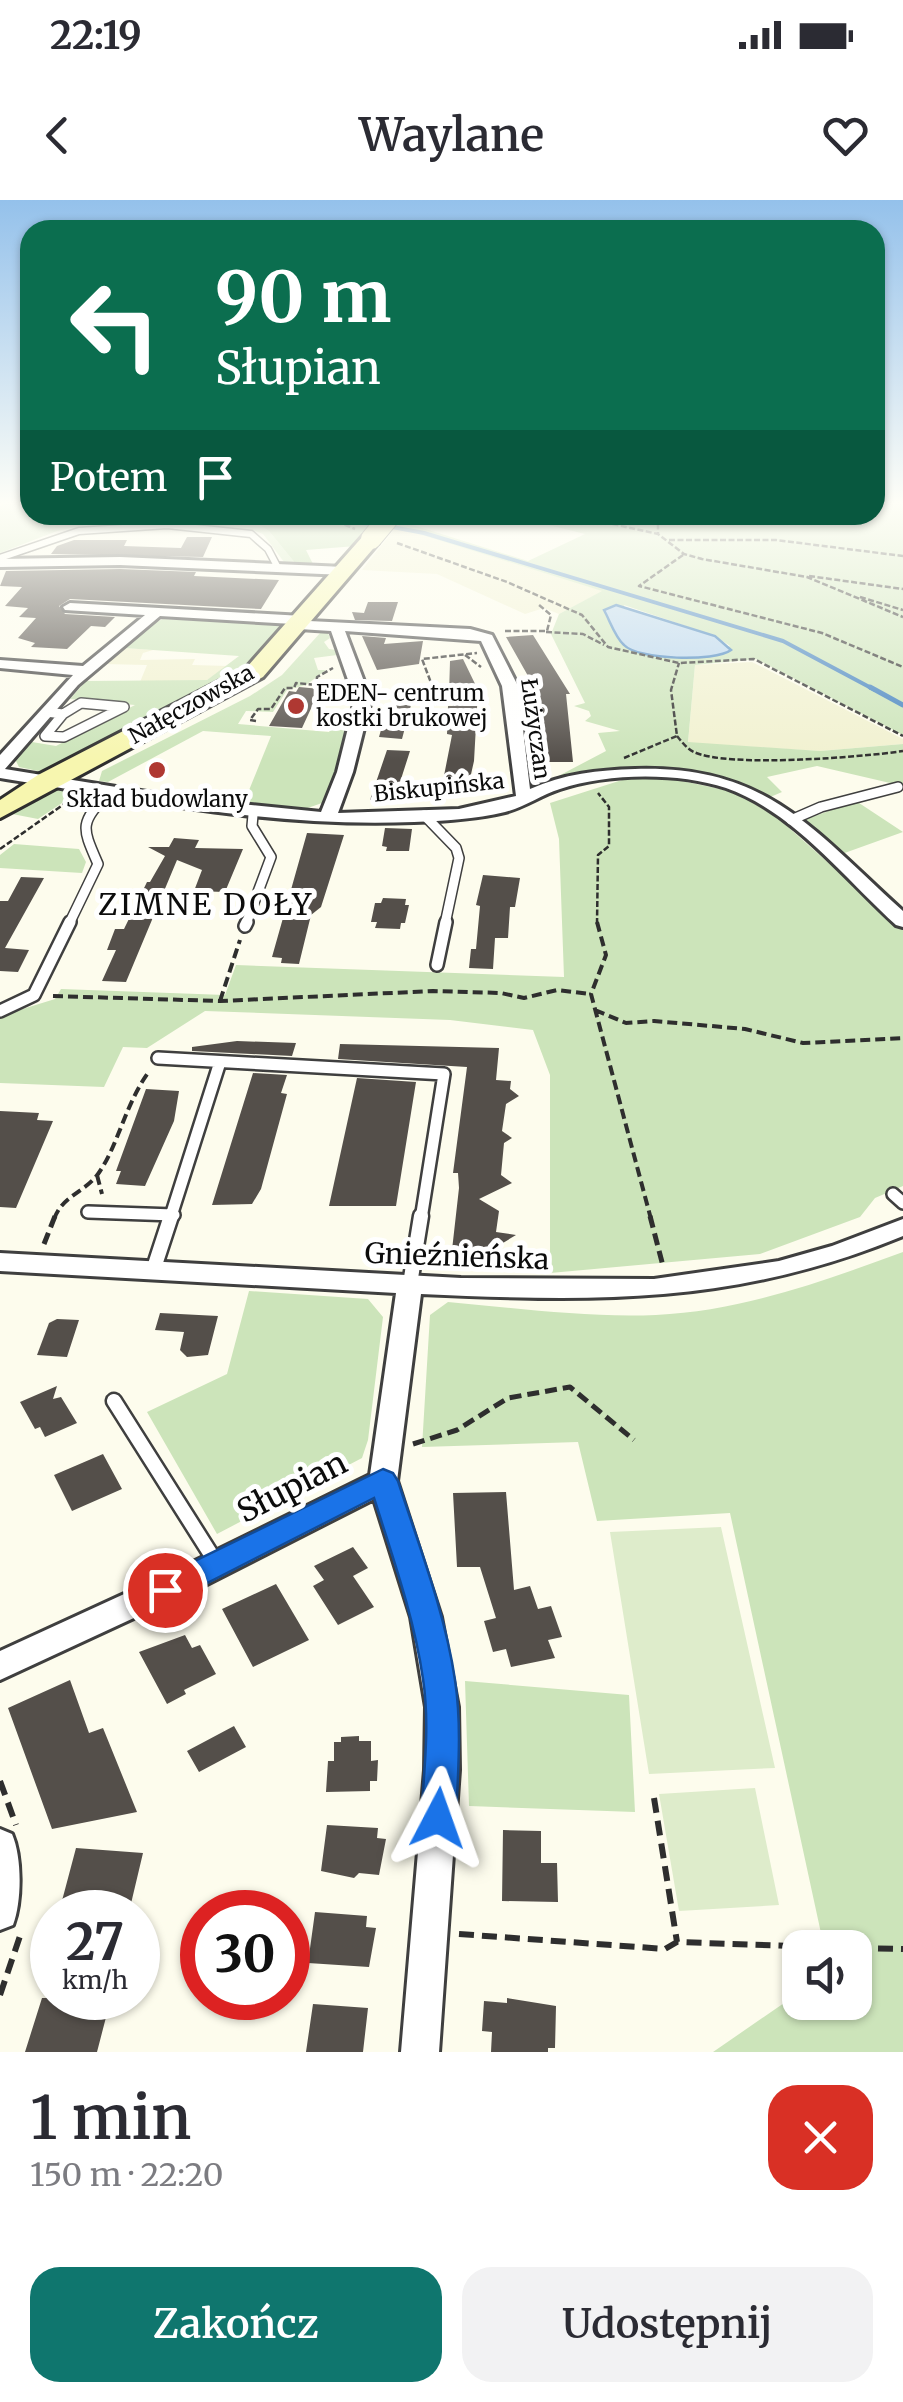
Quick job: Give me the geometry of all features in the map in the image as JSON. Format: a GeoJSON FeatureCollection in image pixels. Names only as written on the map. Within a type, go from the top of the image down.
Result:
{"type":"FeatureCollection","features":[{"type":"Feature","properties":{"kind":"main road","name":"Nałęczowska"},"geometry":{"type":"LineString","coordinates":[[0,811],[47,780],[240,682],[271,658],[329,588]]}},
{"type":"Feature","properties":{"kind":"street"},"geometry":{"type":"LineString","coordinates":[[70,607],[483,636]]}},
{"type":"Feature","properties":{"kind":"street"},"geometry":{"type":"LineString","coordinates":[[0,765],[84,671],[154,614]]}},
{"type":"Feature","properties":{"kind":"street"},"geometry":{"type":"LineString","coordinates":[[327,818],[363,700],[337,636],[338,628]]}},
{"type":"Feature","properties":{"kind":"street","name":"Łużyczan"},"geometry":{"type":"LineString","coordinates":[[483,636],[496,652],[510,686],[522,792],[528,798]]}},
{"type":"Feature","properties":{"kind":"street"},"geometry":{"type":"LineString","coordinates":[[0,664],[84,671]]}},
{"type":"Feature","properties":{"kind":"street","name":"Biskupińska"},"geometry":{"type":"LineString","coordinates":[[0,773],[253,815],[327,818],[501,808],[555,784],[642,772],[676,774],[732,785],[791,820],[895,902],[903,922]]}},
{"type":"Feature","properties":{"kind":"street","name":"Gnieźnieńska"},"geometry":{"type":"LineString","coordinates":[[0,1262],[583,1291],[690,1287],[808,1264],[903,1226]]}},
{"type":"Feature","properties":{"kind":"street","name":"Słupian"},"geometry":{"type":"LineString","coordinates":[[0,1666],[383,1481],[410,1284]]}},
{"type":"Feature","properties":{"kind":"street"},"geometry":{"type":"LineString","coordinates":[[383,1481],[426,1617],[442,1707],[442,1770],[420,2052]]}},
{"type":"Feature","properties":{"kind":"street"},"geometry":{"type":"LineString","coordinates":[[0,1846],[0,1912]]}},
{"type":"Feature","properties":{"kind":"lane"},"geometry":{"type":"LineString","coordinates":[[46,712],[63,714],[81,703],[124,707],[64,737],[45,736],[63,714]]}},
{"type":"Feature","properties":{"kind":"lane"},"geometry":{"type":"LineString","coordinates":[[791,820],[821,807],[898,787]]}},
{"type":"Feature","properties":{"kind":"lane"},"geometry":{"type":"LineString","coordinates":[[0,1010],[24,1003],[34,995],[97,870],[96,854],[83,825],[90,810],[109,792]]}},
{"type":"Feature","properties":{"kind":"lane"},"geometry":{"type":"LineString","coordinates":[[424,814],[456,848],[459,858],[437,966]]}},
{"type":"Feature","properties":{"kind":"lane"},"geometry":{"type":"LineString","coordinates":[[245,926],[271,857],[252,826],[253,815]]}},
{"type":"Feature","properties":{"kind":"lane"},"geometry":{"type":"LineString","coordinates":[[158,1058],[444,1074],[410,1284]]}},
{"type":"Feature","properties":{"kind":"lane"},"geometry":{"type":"LineString","coordinates":[[153,1271],[220,1062]]}},
{"type":"Feature","properties":{"kind":"lane"},"geometry":{"type":"LineString","coordinates":[[88,1212],[174,1215]]}},
{"type":"Feature","properties":{"kind":"lane"},"geometry":{"type":"LineString","coordinates":[[114,1401],[217,1564]]}},
{"type":"Feature","properties":{"kind":"path"},"geometry":{"type":"LineString","coordinates":[[522,588],[582,615],[608,647]]}},
{"type":"Feature","properties":{"kind":"path"},"geometry":{"type":"LineString","coordinates":[[648,588],[822,633],[903,666]]}},
{"type":"Feature","properties":{"kind":"path"},"geometry":{"type":"LineString","coordinates":[[833,588],[903,617]]}},
{"type":"Feature","properties":{"kind":"path"},"geometry":{"type":"LineString","coordinates":[[851,595],[903,610]]}},
{"type":"Feature","properties":{"kind":"path"},"geometry":{"type":"LineString","coordinates":[[540,605],[551,615],[551,625],[543,632]]}},
{"type":"Feature","properties":{"kind":"path"},"geometry":{"type":"LineString","coordinates":[[483,636],[499,631],[583,634],[608,647],[680,663],[754,659],[903,736]]}},
{"type":"Feature","properties":{"kind":"path"},"geometry":{"type":"LineString","coordinates":[[433,731],[436,696],[422,659],[496,652]]}},
{"type":"Feature","properties":{"kind":"path"},"geometry":{"type":"LineString","coordinates":[[256,721],[250,720],[258,708],[271,709],[284,688],[294,688],[296,684],[317,687],[317,677],[341,663]]}},
{"type":"Feature","properties":{"kind":"path"},"geometry":{"type":"LineString","coordinates":[[680,663],[671,690],[676,736],[694,753],[803,758],[903,752]]}},
{"type":"Feature","properties":{"kind":"path"},"geometry":{"type":"LineString","coordinates":[[624,758],[676,736]]}},
{"type":"Feature","properties":{"kind":"path"},"geometry":{"type":"LineString","coordinates":[[584,780],[609,807],[609,846],[598,855],[596,932],[606,954],[591,994],[665,1276]]}},
{"type":"Feature","properties":{"kind":"path"},"geometry":{"type":"LineString","coordinates":[[0,849],[68,801]]}},
{"type":"Feature","properties":{"kind":"path"},"geometry":{"type":"LineString","coordinates":[[220,1002],[245,926]]}},
{"type":"Feature","properties":{"kind":"path"},"geometry":{"type":"LineString","coordinates":[[34,995],[220,1002],[433,990],[501,993],[511,998],[557,990],[591,994]]}},
{"type":"Feature","properties":{"kind":"path"},"geometry":{"type":"LineString","coordinates":[[595,1010],[626,1023],[654,1021],[745,1029],[803,1044],[903,1038]]}},
{"type":"Feature","properties":{"kind":"path"},"geometry":{"type":"LineString","coordinates":[[40,1254],[60,1203],[96,1176],[132,1095],[158,1058]]}},
{"type":"Feature","properties":{"kind":"path"},"geometry":{"type":"LineString","coordinates":[[404,1447],[457,1430],[508,1398],[570,1387],[634,1440]]}},
{"type":"Feature","properties":{"kind":"path"},"geometry":{"type":"LineString","coordinates":[[654,1798],[677,1942]]}},
{"type":"Feature","properties":{"kind":"path"},"geometry":{"type":"LineString","coordinates":[[450,1933],[666,1949],[677,1942],[782,1946]]}},
{"type":"Feature","properties":{"kind":"path"},"geometry":{"type":"LineString","coordinates":[[872,1948],[903,1949]]}},
{"type":"Feature","properties":{"kind":"green space"},"geometry":{"type":"Polygon","coordinates":[[[469,588],[603,591],[559,614],[544,608],[525,614],[469,588]]]}},
{"type":"Feature","properties":{"kind":"green space"},"geometry":{"type":"Polygon","coordinates":[[[594,588],[903,588],[903,735],[756,659],[695,665],[688,742],[820,751],[903,744],[903,786],[817,766],[767,777],[782,792],[768,798],[740,785],[687,772],[634,771],[549,781],[606,751],[598,733],[620,731],[585,721],[591,716],[589,711],[574,706],[585,703],[551,634],[559,614],[602,591],[594,588]],[[624,605],[637,652],[697,658],[730,646],[715,636],[624,605]]]}},
{"type":"Feature","properties":{"kind":"green space"},"geometry":{"type":"Polygon","coordinates":[[[163,619],[290,625],[248,667],[58,767],[38,771],[19,767],[15,759],[32,742],[56,746],[135,705],[70,699],[86,681],[207,680],[239,656],[124,648],[163,619]]]}},
{"type":"Feature","properties":{"kind":"green space"},"geometry":{"type":"Polygon","coordinates":[[[327,631],[330,638],[324,642],[337,655],[314,658],[318,670],[326,670],[306,685],[287,690],[273,712],[246,711],[238,724],[329,732],[338,718],[351,718],[340,762],[322,803],[302,810],[243,805],[271,736],[203,731],[108,782],[99,781],[102,771],[250,696],[282,675],[321,632],[327,631]]]}},
{"type":"Feature","properties":{"kind":"green space"},"geometry":{"type":"Polygon","coordinates":[[[124,648],[153,650],[143,653],[140,660],[195,659],[192,665],[229,666],[207,680],[140,682],[147,665],[104,664],[124,648]]]}},
{"type":"Feature","properties":{"kind":"green space"},"geometry":{"type":"Polygon","coordinates":[[[752,662],[903,739],[903,744],[820,751],[688,743],[695,665],[752,662]]]}},
{"type":"Feature","properties":{"kind":"green space"},"geometry":{"type":"Polygon","coordinates":[[[653,775],[735,792],[779,819],[903,929],[903,1186],[875,1198],[860,1217],[760,1254],[550,1273],[550,1075],[533,1030],[450,1020],[205,1011],[147,1048],[123,1047],[104,1087],[0,1083],[0,1016],[55,999],[61,989],[225,995],[236,965],[564,977],[559,839],[550,803],[622,780],[653,775]]]}},
{"type":"Feature","properties":{"kind":"green space"},"geometry":{"type":"Polygon","coordinates":[[[53,789],[80,791],[38,819],[7,813],[53,789]]]}},
{"type":"Feature","properties":{"kind":"green space"},"geometry":{"type":"Polygon","coordinates":[[[856,801],[903,832],[839,855],[805,827],[804,820],[856,801]]]}},
{"type":"Feature","properties":{"kind":"green space"},"geometry":{"type":"Polygon","coordinates":[[[14,844],[79,849],[86,862],[82,873],[0,868],[0,855],[14,844]]]}},
{"type":"Feature","properties":{"kind":"green space"},"geometry":{"type":"Polygon","coordinates":[[[903,1252],[903,2052],[713,2052],[782,2004],[782,2020],[872,2020],[872,1930],[820,1930],[730,1513],[597,1521],[578,1442],[422,1447],[430,1315],[448,1302],[604,1315],[688,1312],[751,1301],[903,1252]]]}},
{"type":"Feature","properties":{"kind":"green space"},"geometry":{"type":"Polygon","coordinates":[[[249,1291],[368,1299],[383,1317],[368,1440],[362,1458],[217,1534],[147,1412],[227,1374],[249,1291]]]}},
{"type":"Feature","properties":{"kind":"green space"},"geometry":{"type":"Polygon","coordinates":[[[721,1527],[775,1768],[649,1774],[610,1532],[721,1527]]]}},
{"type":"Feature","properties":{"kind":"green space"},"geometry":{"type":"Polygon","coordinates":[[[465,1681],[629,1695],[635,1812],[469,1806],[465,1681]]]}},
{"type":"Feature","properties":{"kind":"green space"},"geometry":{"type":"Polygon","coordinates":[[[755,1788],[779,1905],[679,1911],[659,1794],[755,1788]]]}},
{"type":"Feature","properties":{"kind":"water"},"geometry":{"type":"Polygon","coordinates":[[[616,605],[715,636],[731,650],[694,658],[632,650],[618,638],[604,610],[616,605]]]}},
{"type":"Feature","properties":{"kind":"building"},"geometry":{"type":"Polygon","coordinates":[[[21,588],[274,588],[261,609],[70,599],[59,606],[65,614],[115,617],[105,627],[91,626],[67,649],[31,647],[35,643],[18,638],[36,618],[19,617],[28,608],[5,606],[21,588]]]}},
{"type":"Feature","properties":{"kind":"building"},"geometry":{"type":"Polygon","coordinates":[[[368,602],[398,602],[392,621],[355,620],[352,612],[364,613],[368,602]]]}},
{"type":"Feature","properties":{"kind":"building"},"geometry":{"type":"Polygon","coordinates":[[[533,635],[570,694],[566,694],[573,762],[543,762],[540,713],[532,683],[506,637],[533,635]]]}},
{"type":"Feature","properties":{"kind":"building"},"geometry":{"type":"Polygon","coordinates":[[[362,636],[386,638],[384,644],[423,641],[419,664],[377,670],[362,636]]]}},
{"type":"Feature","properties":{"kind":"building"},"geometry":{"type":"Polygon","coordinates":[[[463,659],[478,690],[474,761],[467,792],[441,791],[452,735],[447,734],[448,706],[453,706],[449,694],[450,661],[463,659]]]}},
{"type":"Feature","properties":{"kind":"building","name":"EDEN- centrum kostki brukowej"},"geometry":{"type":"Polygon","coordinates":[[[299,687],[320,689],[302,728],[269,726],[289,691],[296,692],[299,687]]]}},
{"type":"Feature","properties":{"kind":"building"},"geometry":{"type":"Polygon","coordinates":[[[388,705],[411,705],[402,739],[379,737],[388,705]]]}},
{"type":"Feature","properties":{"kind":"building"},"geometry":{"type":"Polygon","coordinates":[[[387,750],[410,751],[394,801],[370,800],[387,750]]]}},
{"type":"Feature","properties":{"kind":"building"},"geometry":{"type":"Polygon","coordinates":[[[385,828],[412,829],[409,851],[386,851],[387,847],[382,846],[385,828]]]}},
{"type":"Feature","properties":{"kind":"building"},"geometry":{"type":"Polygon","coordinates":[[[307,833],[344,835],[321,907],[311,915],[299,964],[281,963],[282,958],[272,957],[307,833]]]}},
{"type":"Feature","properties":{"kind":"building"},"geometry":{"type":"Polygon","coordinates":[[[174,838],[199,840],[195,848],[243,849],[225,892],[194,891],[202,870],[177,860],[126,982],[102,981],[116,950],[107,950],[115,929],[124,929],[165,856],[148,847],[169,847],[174,838]]]}},
{"type":"Feature","properties":{"kind":"building"},"geometry":{"type":"Polygon","coordinates":[[[483,875],[520,878],[515,907],[510,907],[508,938],[495,938],[493,969],[469,968],[471,949],[476,949],[480,906],[476,905],[483,875]]]}},
{"type":"Feature","properties":{"kind":"building"},"geometry":{"type":"Polygon","coordinates":[[[21,877],[44,878],[5,948],[29,950],[18,972],[0,971],[0,901],[8,901],[21,877]]]}},
{"type":"Feature","properties":{"kind":"building"},"geometry":{"type":"Polygon","coordinates":[[[383,898],[406,899],[405,905],[409,905],[400,929],[375,928],[377,922],[371,922],[375,903],[381,903],[383,898]]]}},
{"type":"Feature","properties":{"kind":"building"},"geometry":{"type":"Polygon","coordinates":[[[237,1041],[296,1043],[292,1056],[192,1051],[192,1047],[237,1041]]]}},
{"type":"Feature","properties":{"kind":"building"},"geometry":{"type":"Polygon","coordinates":[[[340,1044],[499,1048],[496,1080],[511,1081],[510,1089],[519,1096],[506,1104],[502,1131],[512,1138],[504,1143],[501,1175],[512,1183],[479,1199],[499,1211],[496,1232],[516,1235],[488,1252],[452,1250],[459,1188],[458,1173],[453,1173],[467,1067],[338,1059],[340,1044]]]}},
{"type":"Feature","properties":{"kind":"building"},"geometry":{"type":"Polygon","coordinates":[[[253,1073],[287,1075],[281,1093],[287,1094],[261,1189],[252,1204],[212,1205],[253,1073]]]}},
{"type":"Feature","properties":{"kind":"building"},"geometry":{"type":"Polygon","coordinates":[[[357,1078],[416,1082],[396,1206],[329,1206],[357,1078]]]}},
{"type":"Feature","properties":{"kind":"building"},"geometry":{"type":"Polygon","coordinates":[[[146,1089],[179,1091],[174,1121],[145,1186],[116,1184],[121,1171],[116,1171],[146,1089]]]}},
{"type":"Feature","properties":{"kind":"building"},"geometry":{"type":"Polygon","coordinates":[[[0,1111],[39,1113],[37,1120],[53,1121],[16,1208],[0,1207],[0,1111]]]}},
{"type":"Feature","properties":{"kind":"building"},"geometry":{"type":"Polygon","coordinates":[[[160,1313],[218,1316],[208,1355],[187,1357],[180,1350],[184,1332],[155,1330],[160,1313]]]}},
{"type":"Feature","properties":{"kind":"building"},"geometry":{"type":"Polygon","coordinates":[[[57,1319],[79,1320],[67,1357],[37,1355],[49,1323],[57,1319]]]}},
{"type":"Feature","properties":{"kind":"building"},"geometry":{"type":"Polygon","coordinates":[[[57,1386],[53,1399],[61,1397],[77,1423],[45,1437],[40,1427],[35,1429],[20,1402],[57,1386]]]}},
{"type":"Feature","properties":{"kind":"building"},"geometry":{"type":"Polygon","coordinates":[[[103,1454],[122,1489],[72,1511],[54,1475],[103,1454]]]}},
{"type":"Feature","properties":{"kind":"building"},"geometry":{"type":"Polygon","coordinates":[[[506,1492],[514,1590],[530,1586],[538,1609],[551,1606],[562,1637],[548,1640],[555,1658],[511,1667],[506,1649],[493,1652],[484,1621],[496,1618],[480,1567],[457,1567],[453,1493],[506,1492]]]}},
{"type":"Feature","properties":{"kind":"building"},"geometry":{"type":"Polygon","coordinates":[[[353,1547],[368,1568],[353,1576],[374,1607],[338,1625],[313,1586],[324,1580],[314,1566],[353,1547]]]}},
{"type":"Feature","properties":{"kind":"building"},"geometry":{"type":"Polygon","coordinates":[[[276,1584],[309,1640],[253,1667],[222,1609],[276,1584]]]}},
{"type":"Feature","properties":{"kind":"building"},"geometry":{"type":"Polygon","coordinates":[[[185,1635],[192,1648],[200,1645],[216,1674],[184,1690],[186,1694],[167,1704],[139,1652],[185,1635]]]}},
{"type":"Feature","properties":{"kind":"building"},"geometry":{"type":"Polygon","coordinates":[[[70,1680],[89,1733],[103,1728],[137,1812],[52,1829],[8,1708],[70,1680]]]}},
{"type":"Feature","properties":{"kind":"building"},"geometry":{"type":"Polygon","coordinates":[[[234,1726],[246,1747],[199,1772],[187,1751],[234,1726]]]}},
{"type":"Feature","properties":{"kind":"building"},"geometry":{"type":"Polygon","coordinates":[[[359,1736],[359,1741],[371,1741],[371,1761],[378,1760],[377,1781],[370,1781],[370,1791],[326,1792],[328,1761],[334,1761],[334,1742],[341,1742],[341,1737],[359,1736]]]}},
{"type":"Feature","properties":{"kind":"building"},"geometry":{"type":"Polygon","coordinates":[[[327,1825],[378,1828],[377,1838],[386,1839],[379,1875],[359,1873],[354,1878],[321,1871],[327,1825]]]}},
{"type":"Feature","properties":{"kind":"building"},"geometry":{"type":"Polygon","coordinates":[[[503,1830],[541,1831],[541,1863],[557,1863],[558,1902],[502,1901],[503,1830]]]}},
{"type":"Feature","properties":{"kind":"building"},"geometry":{"type":"Polygon","coordinates":[[[76,1848],[143,1853],[134,1890],[65,1890],[76,1848]]]}},
{"type":"Feature","properties":{"kind":"building"},"geometry":{"type":"Polygon","coordinates":[[[315,1912],[367,1916],[366,1927],[376,1928],[369,1967],[310,1963],[315,1912]]]}},
{"type":"Feature","properties":{"kind":"building"},"geometry":{"type":"Polygon","coordinates":[[[507,1998],[556,2006],[555,2048],[548,2048],[548,2052],[491,2052],[492,2032],[482,2031],[484,2001],[507,2003],[507,1998]]]}},
{"type":"Feature","properties":{"kind":"building"},"geometry":{"type":"Polygon","coordinates":[[[313,2004],[368,2008],[363,2052],[306,2052],[313,2004]]]}},
{"type":"Feature","properties":{"kind":"building"},"geometry":{"type":"Polygon","coordinates":[[[35,2020],[105,2020],[97,2052],[25,2052],[35,2020]]]}},
{"type":"Feature","properties":{"kind":"waterway"},"geometry":{"type":"LineString","coordinates":[[608,588],[783,641],[875,690]]}},
{"type":"Feature","properties":{"kind":"waterway"},"geometry":{"type":"LineString","coordinates":[[870,687],[903,705]]}},
{"type":"Feature","properties":{"kind":"place","name":"EDEN- centrum kostki brukowej"},"geometry":{"type":"Point","coordinates":[296,706]}},
{"type":"Feature","properties":{"kind":"place","name":"Skład budowlany"},"geometry":{"type":"Point","coordinates":[157,770]}},
{"type":"Feature","properties":{"kind":"district","name":"ZIMNE DOŁY"},"geometry":{"type":"Point","coordinates":[206,904]}},
{"type":"Feature","properties":{"kind":"route"},"geometry":{"type":"LineString","coordinates":[[165,1590],[383,1481],[426,1617],[440,1681],[442,1770],[438,1818]]}}]}
